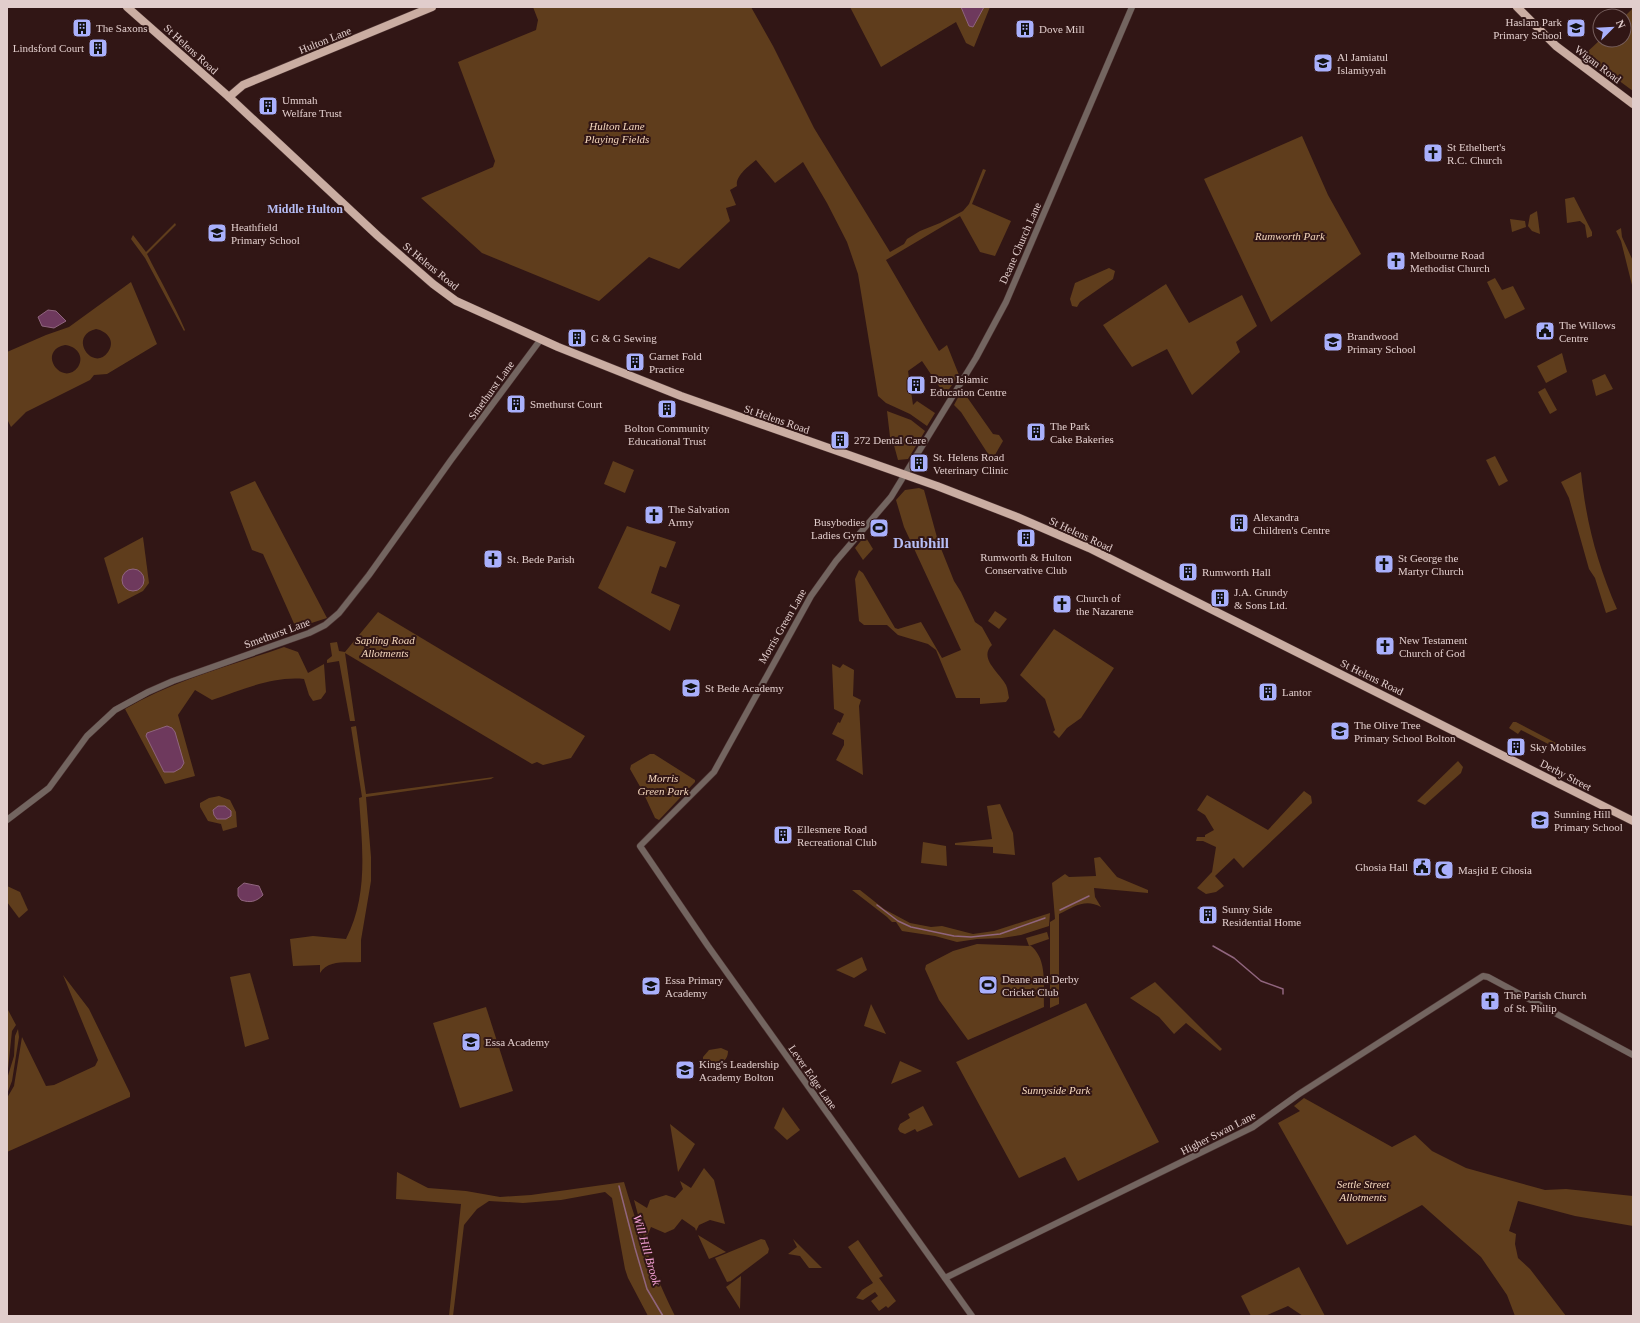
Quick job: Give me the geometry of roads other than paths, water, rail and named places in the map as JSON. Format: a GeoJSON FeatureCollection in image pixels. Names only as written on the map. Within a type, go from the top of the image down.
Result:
{"type":"FeatureCollection","features":[{"type":"Feature","properties":{"kind":"main road","name":"St Helens Road"},"geometry":{"type":"LineString","coordinates":[[127,7],[229,97],[348,209],[442,291],[470,308],[541,339],[692,400],[1017,517],[1087,547],[1488,749]]}},
{"type":"Feature","properties":{"kind":"main road","name":"Hulton Lane"},"geometry":{"type":"LineString","coordinates":[[229,97],[243,85],[432,7]]}},
{"type":"Feature","properties":{"kind":"main road","name":"Wigan Road"},"geometry":{"type":"LineString","coordinates":[[1517,7],[1556,46],[1633,104]]}},
{"type":"Feature","properties":{"kind":"main road","name":"Derby Street"},"geometry":{"type":"LineString","coordinates":[[1488,749],[1633,821]]}},
{"type":"Feature","properties":{"kind":"street","name":"Deane Church Lane"},"geometry":{"type":"LineString","coordinates":[[903,475],[976,358],[1006,302],[1132,7]]}},
{"type":"Feature","properties":{"kind":"street","name":"Smethurst Lane"},"geometry":{"type":"LineString","coordinates":[[7,820],[49,788],[87,736],[115,710],[161,686],[309,633],[325,625],[334,618],[369,575],[504,387],[541,339]]}},
{"type":"Feature","properties":{"kind":"street","name":"Morris Green Lane"},"geometry":{"type":"LineString","coordinates":[[640,846],[714,772],[811,596],[836,560],[891,497],[903,475]]}},
{"type":"Feature","properties":{"kind":"street","name":"Lever Edge Lane"},"geometry":{"type":"LineString","coordinates":[[640,846],[712,953],[972,1316]]}},
{"type":"Feature","properties":{"kind":"street","name":"Higher Swan Lane"},"geometry":{"type":"LineString","coordinates":[[945,1278],[1253,1127],[1299,1094],[1483,976],[1488,976],[1633,1055]]}},
{"type":"Feature","properties":{"kind":"waterway"},"geometry":{"type":"LineString","coordinates":[[1060,910],[1089,896]]}},
{"type":"Feature","properties":{"kind":"waterway"},"geometry":{"type":"LineString","coordinates":[[877,905],[898,921],[911,927],[954,936],[971,937],[1000,934],[1045,918]]}},
{"type":"Feature","properties":{"kind":"waterway"},"geometry":{"type":"LineString","coordinates":[[1213,946],[1234,958],[1261,981],[1283,989],[1283,994]]}},
{"type":"Feature","properties":{"kind":"waterway","name":"Will Hill Brook"},"geometry":{"type":"LineString","coordinates":[[619,1186],[647,1289],[663,1316]]}},
{"type":"Feature","properties":{"kind":"place","name":"The Saxons"},"geometry":{"type":"Point","coordinates":[82,28]}},
{"type":"Feature","properties":{"kind":"place","name":"Haslam Park Primary School"},"geometry":{"type":"Point","coordinates":[1576,28]}},
{"type":"Feature","properties":{"kind":"place","name":"Dove Mill"},"geometry":{"type":"Point","coordinates":[1025,29]}},
{"type":"Feature","properties":{"kind":"place","name":"Lindsford Court"},"geometry":{"type":"Point","coordinates":[98,48]}},
{"type":"Feature","properties":{"kind":"place","name":"Al Jamiatul Islamiyyah"},"geometry":{"type":"Point","coordinates":[1323,63]}},
{"type":"Feature","properties":{"kind":"place","name":"Ummah Welfare Trust"},"geometry":{"type":"Point","coordinates":[268,106]}},
{"type":"Feature","properties":{"kind":"place","name":"St Ethelbert's R.C. Church"},"geometry":{"type":"Point","coordinates":[1433,153]}},
{"type":"Feature","properties":{"kind":"place","name":"Heathfield Primary School"},"geometry":{"type":"Point","coordinates":[217,233]}},
{"type":"Feature","properties":{"kind":"place","name":"Melbourne Road Methodist Church"},"geometry":{"type":"Point","coordinates":[1396,261]}},
{"type":"Feature","properties":{"kind":"place","name":"The Willows Centre"},"geometry":{"type":"Point","coordinates":[1545,331]}},
{"type":"Feature","properties":{"kind":"place","name":"G & G Sewing"},"geometry":{"type":"Point","coordinates":[577,338]}},
{"type":"Feature","properties":{"kind":"place","name":"Brandwood Primary School"},"geometry":{"type":"Point","coordinates":[1333,342]}},
{"type":"Feature","properties":{"kind":"place","name":"Garnet Fold Practice"},"geometry":{"type":"Point","coordinates":[635,362]}},
{"type":"Feature","properties":{"kind":"place","name":"Deen Islamic Education Centre"},"geometry":{"type":"Point","coordinates":[916,385]}},
{"type":"Feature","properties":{"kind":"place","name":"Smethurst Court"},"geometry":{"type":"Point","coordinates":[516,404]}},
{"type":"Feature","properties":{"kind":"place","name":"Bolton Community Educational Trust"},"geometry":{"type":"Point","coordinates":[667,409]}},
{"type":"Feature","properties":{"kind":"place","name":"The Park Cake Bakeries"},"geometry":{"type":"Point","coordinates":[1036,432]}},
{"type":"Feature","properties":{"kind":"place","name":"272 Dental Care"},"geometry":{"type":"Point","coordinates":[840,440]}},
{"type":"Feature","properties":{"kind":"place","name":"St. Helens Road Veterinary Clinic"},"geometry":{"type":"Point","coordinates":[919,463]}},
{"type":"Feature","properties":{"kind":"place","name":"The Salvation Army"},"geometry":{"type":"Point","coordinates":[654,515]}},
{"type":"Feature","properties":{"kind":"place","name":"Alexandra Children's Centre"},"geometry":{"type":"Point","coordinates":[1239,523]}},
{"type":"Feature","properties":{"kind":"place","name":"Busybodies Ladies Gym"},"geometry":{"type":"Point","coordinates":[879,528]}},
{"type":"Feature","properties":{"kind":"place","name":"Rumworth & Hulton Conservative Club"},"geometry":{"type":"Point","coordinates":[1026,538]}},
{"type":"Feature","properties":{"kind":"place","name":"St. Bede Parish"},"geometry":{"type":"Point","coordinates":[493,559]}},
{"type":"Feature","properties":{"kind":"place","name":"St George the Martyr Church"},"geometry":{"type":"Point","coordinates":[1384,564]}},
{"type":"Feature","properties":{"kind":"place","name":"Rumworth Hall"},"geometry":{"type":"Point","coordinates":[1188,572]}},
{"type":"Feature","properties":{"kind":"place","name":"J.A. Grundy & Sons Ltd."},"geometry":{"type":"Point","coordinates":[1220,598]}},
{"type":"Feature","properties":{"kind":"place","name":"Church of the Nazarene"},"geometry":{"type":"Point","coordinates":[1062,604]}},
{"type":"Feature","properties":{"kind":"place","name":"New Testament Church of God"},"geometry":{"type":"Point","coordinates":[1385,646]}},
{"type":"Feature","properties":{"kind":"place","name":"St Bede Academy"},"geometry":{"type":"Point","coordinates":[691,688]}},
{"type":"Feature","properties":{"kind":"place","name":"Lantor"},"geometry":{"type":"Point","coordinates":[1268,692]}},
{"type":"Feature","properties":{"kind":"place","name":"The Olive Tree Primary School Bolton"},"geometry":{"type":"Point","coordinates":[1340,731]}},
{"type":"Feature","properties":{"kind":"place","name":"Sky Mobiles"},"geometry":{"type":"Point","coordinates":[1516,747]}},
{"type":"Feature","properties":{"kind":"place","name":"Sunning Hill Primary School"},"geometry":{"type":"Point","coordinates":[1540,820]}},
{"type":"Feature","properties":{"kind":"place","name":"Ellesmere Road Recreational Club"},"geometry":{"type":"Point","coordinates":[783,835]}},
{"type":"Feature","properties":{"kind":"place","name":"Ghosia Hall"},"geometry":{"type":"Point","coordinates":[1422,867]}},
{"type":"Feature","properties":{"kind":"place","name":"Masjid E Ghosia"},"geometry":{"type":"Point","coordinates":[1444,870]}},
{"type":"Feature","properties":{"kind":"place","name":"Sunny Side Residential Home"},"geometry":{"type":"Point","coordinates":[1208,915]}},
{"type":"Feature","properties":{"kind":"place","name":"Deane and Derby Cricket Club"},"geometry":{"type":"Point","coordinates":[988,985]}},
{"type":"Feature","properties":{"kind":"place","name":"Essa Primary Academy"},"geometry":{"type":"Point","coordinates":[651,986]}},
{"type":"Feature","properties":{"kind":"place","name":"The Parish Church of St. Philip"},"geometry":{"type":"Point","coordinates":[1490,1001]}},
{"type":"Feature","properties":{"kind":"place","name":"Essa Academy"},"geometry":{"type":"Point","coordinates":[471,1042]}},
{"type":"Feature","properties":{"kind":"place","name":"King's Leadership Academy Bolton"},"geometry":{"type":"Point","coordinates":[685,1070]}},
{"type":"Feature","properties":{"kind":"district","name":"Middle Hulton"},"geometry":{"type":"Point","coordinates":[305,209]}},
{"type":"Feature","properties":{"kind":"district","name":"Daubhill"},"geometry":{"type":"Point","coordinates":[921,543]}},
{"type":"Feature","properties":{"kind":"park label","name":"Hulton Lane Playing Fields"},"geometry":{"type":"Point","coordinates":[617,132]}},
{"type":"Feature","properties":{"kind":"park label","name":"Rumworth Park"},"geometry":{"type":"Point","coordinates":[1290,236]}},
{"type":"Feature","properties":{"kind":"park label","name":"Sapling Road Allotments"},"geometry":{"type":"Point","coordinates":[385,646]}},
{"type":"Feature","properties":{"kind":"park label","name":"Morris Green Park"},"geometry":{"type":"Point","coordinates":[663,784]}},
{"type":"Feature","properties":{"kind":"park label","name":"Sunnyside Park"},"geometry":{"type":"Point","coordinates":[1056,1090]}},
{"type":"Feature","properties":{"kind":"park label","name":"Settle Street Allotments"},"geometry":{"type":"Point","coordinates":[1363,1190]}}]}
